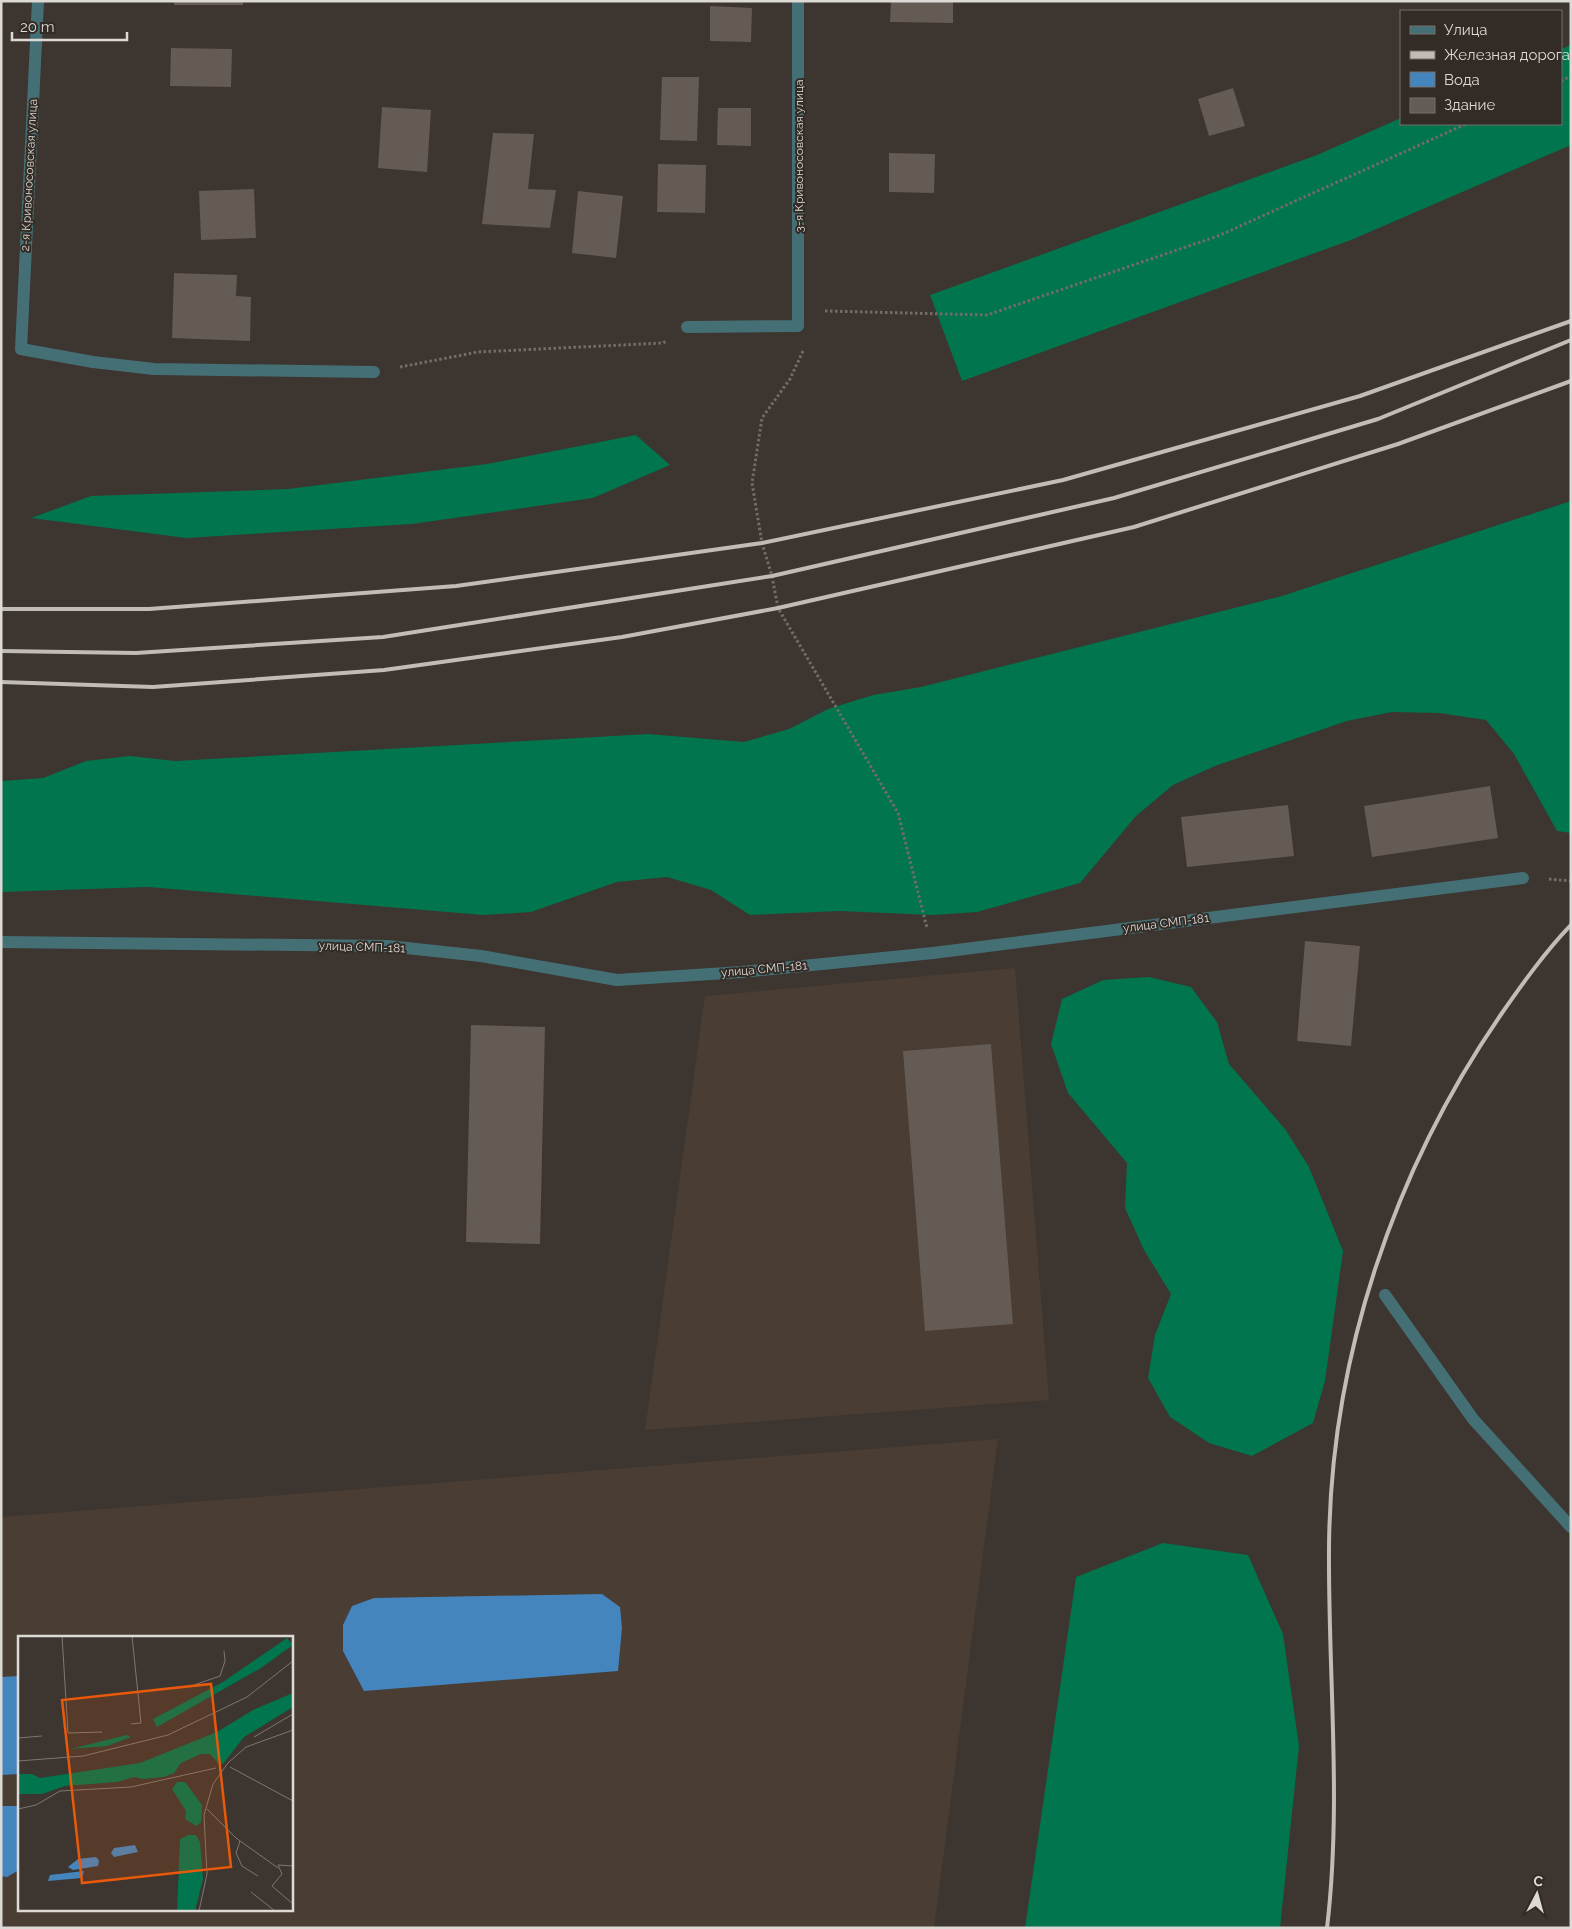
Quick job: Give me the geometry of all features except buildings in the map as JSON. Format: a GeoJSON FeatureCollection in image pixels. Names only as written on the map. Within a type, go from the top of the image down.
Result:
{"type":"FeatureCollection","features":[{"type":"Feature","properties":{"kind":"street","name":"2-я Кривоносовская улица"},"geometry":{"type":"LineString","coordinates":[[38,1],[20,350],[93,362],[154,369],[374,372]]}},
{"type":"Feature","properties":{"kind":"street","name":"3-я Кривоносовская улица"},"geometry":{"type":"LineString","coordinates":[[798,1],[798,326]]}},
{"type":"Feature","properties":{"kind":"street"},"geometry":{"type":"LineString","coordinates":[[687,327],[798,326]]}},
{"type":"Feature","properties":{"kind":"street","name":"улица СМП-181"},"geometry":{"type":"LineString","coordinates":[[1,942],[388,946],[481,956],[617,980],[742,972],[933,952],[1523,878]]}},
{"type":"Feature","properties":{"kind":"street"},"geometry":{"type":"LineString","coordinates":[[1385,1295],[1473,1419],[1571,1528]]}},
{"type":"Feature","properties":{"kind":"path"},"geometry":{"type":"LineString","coordinates":[[799,310],[987,315],[1218,236],[1464,125]]}},
{"type":"Feature","properties":{"kind":"path"},"geometry":{"type":"LineString","coordinates":[[798,326],[803,352],[790,379],[762,418],[752,483],[762,544],[772,576],[778,608],[898,813],[933,952]]}},
{"type":"Feature","properties":{"kind":"path"},"geometry":{"type":"LineString","coordinates":[[374,372],[478,352],[663,343],[687,327]]}},
{"type":"Feature","properties":{"kind":"shaded area"},"geometry":{"type":"Polygon","coordinates":[[[1015,968],[1049,1400],[645,1430],[705,996],[1015,968]]]}},
{"type":"Feature","properties":{"kind":"shaded area"},"geometry":{"type":"Polygon","coordinates":[[[998,1439],[934,1928],[1,1928],[1,1517],[998,1439]]]}},
{"type":"Feature","properties":{"kind":"green space"},"geometry":{"type":"Polygon","coordinates":[[[1571,45],[1571,145],[1351,240],[962,381],[930,295],[1317,155],[1400,118],[1400,125],[1562,125],[1562,49],[1571,45]]]}},
{"type":"Feature","properties":{"kind":"green space"},"geometry":{"type":"Polygon","coordinates":[[[636,435],[670,465],[593,498],[412,524],[186,538],[31,518],[91,496],[288,489],[487,464],[636,435]]]}},
{"type":"Feature","properties":{"kind":"green space"},"geometry":{"type":"Polygon","coordinates":[[[1571,501],[1571,833],[1557,831],[1514,754],[1486,720],[1439,713],[1392,712],[1347,721],[1215,766],[1173,785],[1136,816],[1080,883],[977,912],[933,915],[839,911],[750,915],[711,890],[667,877],[617,882],[531,912],[483,915],[148,887],[1,892],[1,781],[43,778],[86,761],[130,756],[175,761],[648,734],[744,742],[789,729],[828,709],[873,695],[921,687],[1282,596],[1571,501]]]}},
{"type":"Feature","properties":{"kind":"green space"},"geometry":{"type":"Polygon","coordinates":[[[1149,977],[1191,987],[1217,1022],[1229,1064],[1285,1129],[1309,1167],[1343,1251],[1325,1381],[1313,1423],[1252,1456],[1209,1443],[1170,1417],[1148,1378],[1155,1335],[1171,1294],[1144,1250],[1125,1208],[1127,1163],[1068,1093],[1051,1044],[1062,999],[1103,980],[1149,977]]]}},
{"type":"Feature","properties":{"kind":"green space"},"geometry":{"type":"Polygon","coordinates":[[[1163,1543],[1248,1555],[1283,1634],[1299,1746],[1280,1928],[1025,1928],[1076,1577],[1163,1543]]]}},
{"type":"Feature","properties":{"kind":"water"},"geometry":{"type":"Polygon","coordinates":[[[602,1594],[620,1607],[622,1628],[618,1671],[364,1691],[343,1651],[343,1625],[352,1606],[374,1598],[602,1594]]]}},
{"type":"Feature","properties":{"kind":"water"},"geometry":{"type":"Polygon","coordinates":[[[18,1676],[18,1774],[1,1775],[1,1677],[18,1676]]]}},
{"type":"Feature","properties":{"kind":"water"},"geometry":{"type":"Polygon","coordinates":[[[1,1806],[18,1806],[18,1871],[7,1877],[1,1876],[1,1806]]]}},
{"type":"Feature","properties":{"kind":"railway"},"geometry":{"type":"LineString","coordinates":[[1,609],[149,609],[456,586],[762,543],[1063,480],[1360,396],[1571,321]]}},
{"type":"Feature","properties":{"kind":"railway"},"geometry":{"type":"LineString","coordinates":[[1,651],[136,653],[383,637],[772,576],[1114,498],[1378,419],[1571,340]]}},
{"type":"Feature","properties":{"kind":"railway"},"geometry":{"type":"LineString","coordinates":[[1,682],[153,687],[384,670],[622,637],[778,608],[1134,527],[1398,444],[1571,381]]}},
{"type":"Feature","properties":{"kind":"railway"},"geometry":{"type":"LineString","coordinates":[[1327,1928],[1334,1833],[1329,1596],[1332,1478],[1341,1407],[1356,1337],[1375,1268],[1400,1201],[1430,1136],[1464,1073],[1502,1013],[1543,957],[1571,925]]}}]}
